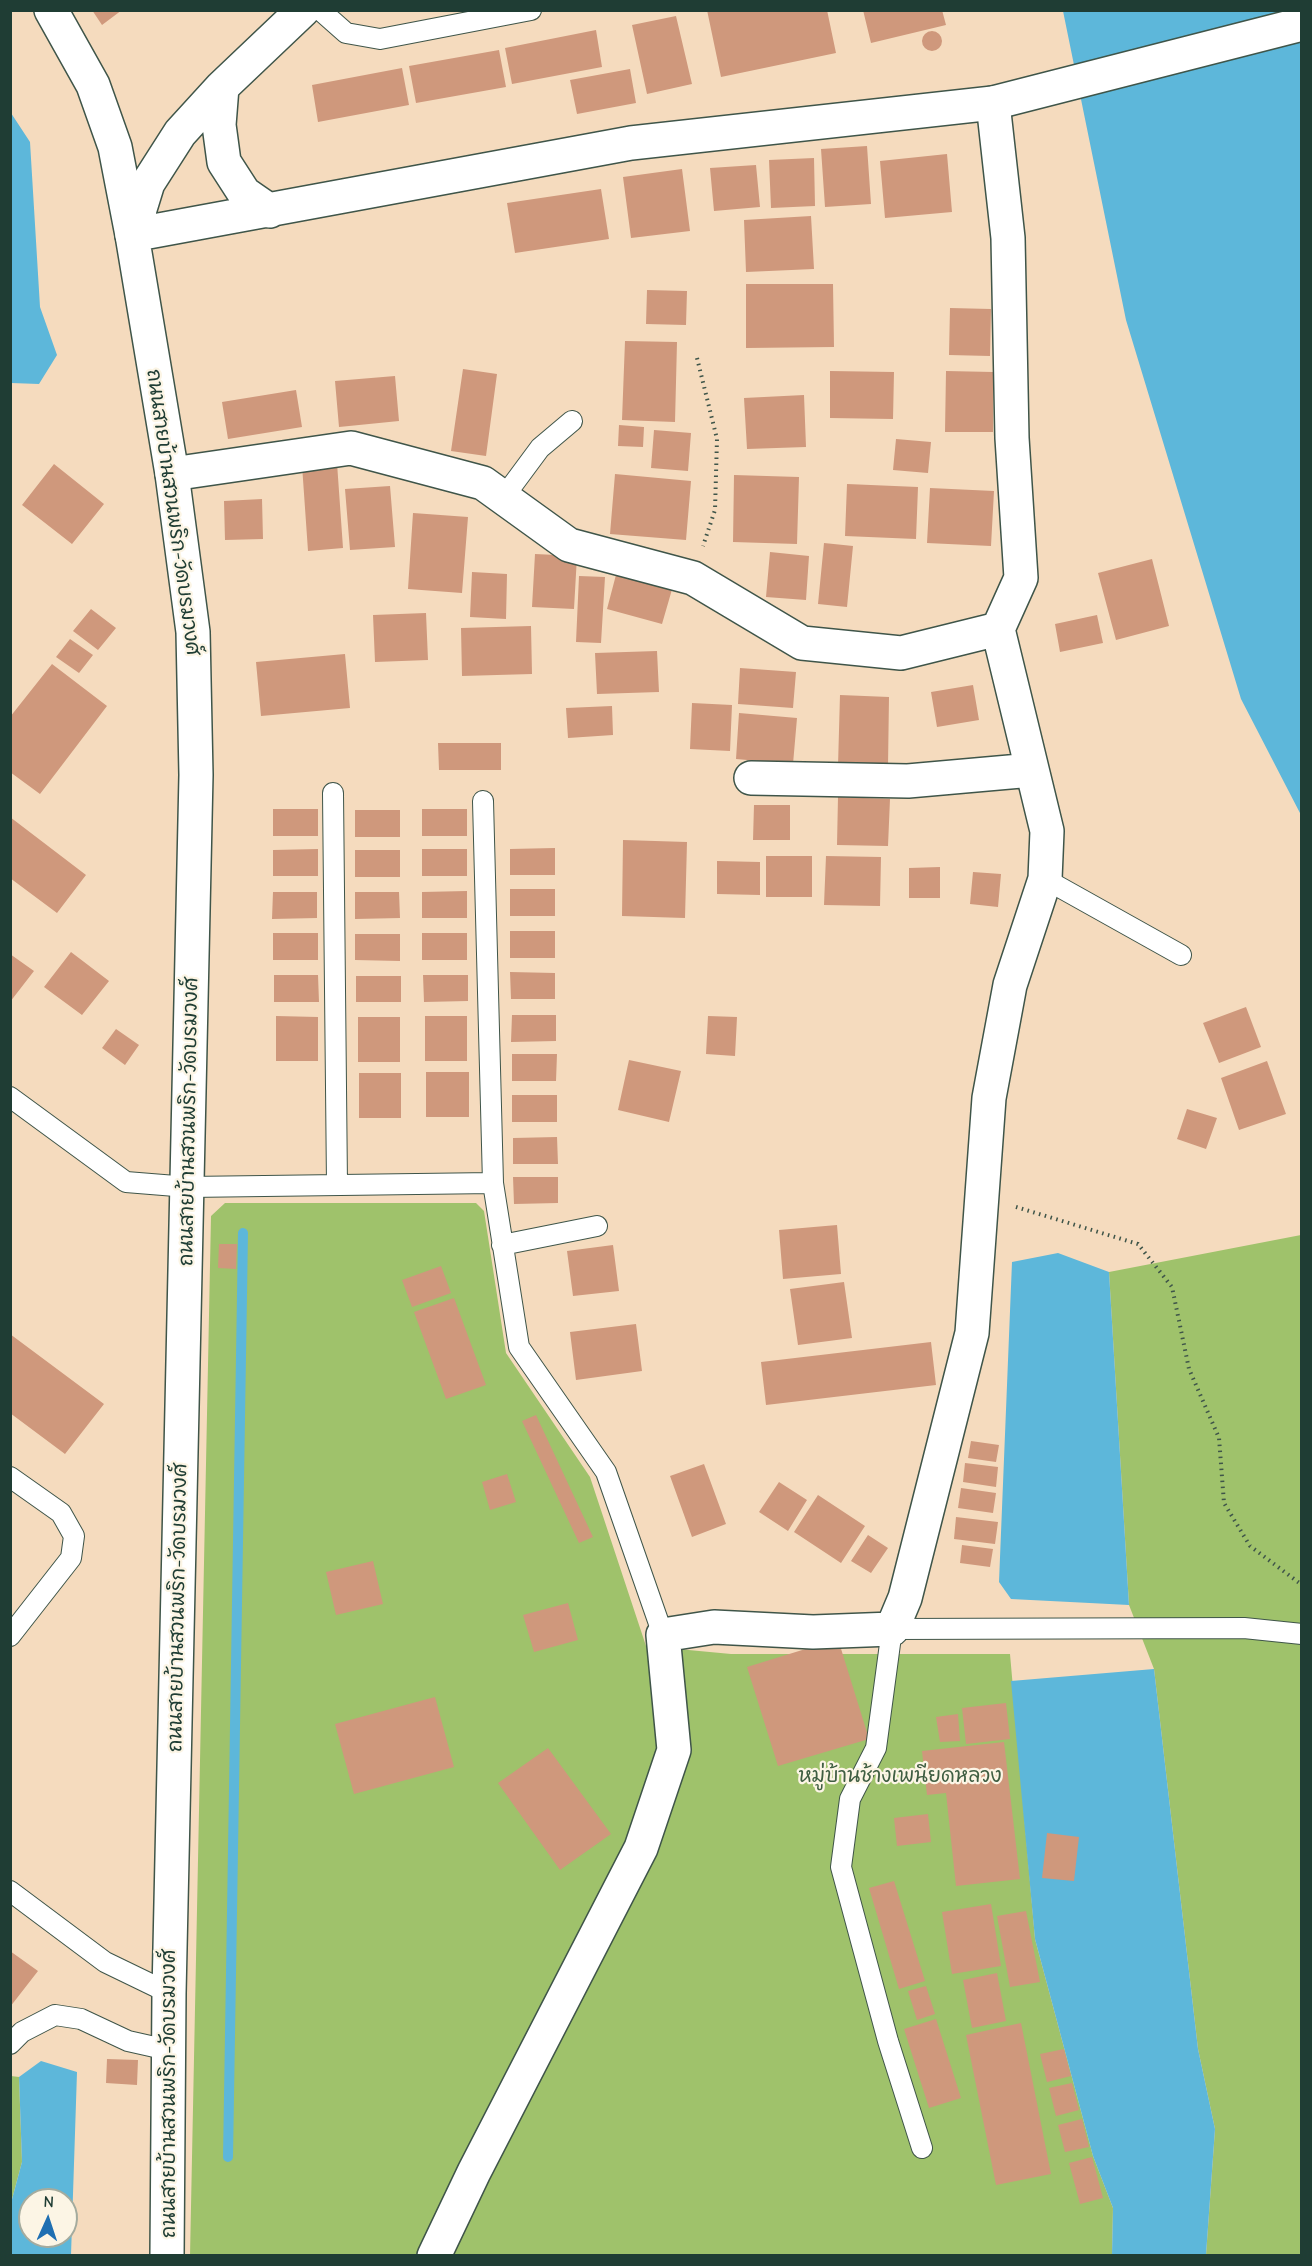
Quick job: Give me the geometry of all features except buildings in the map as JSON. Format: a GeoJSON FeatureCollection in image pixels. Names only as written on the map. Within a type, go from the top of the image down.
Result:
{"type":"FeatureCollection","features":[{"type":"Feature","properties":{"kind":"street","name":"ถนนสายบ้านสวนพริก-วัดบรมวงศ์"},"geometry":{"type":"LineString","coordinates":[[51,10],[93,85],[115,147],[172,474],[193,632],[196,751],[169,1993],[167,2256]]}},
{"type":"Feature","properties":{"kind":"street"},"geometry":{"type":"LineString","coordinates":[[303,10],[222,87],[180,133],[148,183],[132,235],[631,143],[1009,99],[1302,24]]}},
{"type":"Feature","properties":{"kind":"street"},"geometry":{"type":"LineString","coordinates":[[222,87],[219,125],[224,162],[244,193],[270,211]]}},
{"type":"Feature","properties":{"kind":"street"},"geometry":{"type":"LineString","coordinates":[[434,2256],[474,2172],[641,1848],[674,1750],[663,1635],[714,1628],[813,1632],[892,1629],[905,1598],[972,1333],[989,1098],[1010,985],[1045,879],[1047,831],[998,629],[1021,578],[1012,438],[1008,238],[1009,99]]}},
{"type":"Feature","properties":{"kind":"street"},"geometry":{"type":"LineString","coordinates":[[172,474],[351,447],[483,483],[569,545],[693,578],[802,643],[901,653],[998,629]]}},
{"type":"Feature","properties":{"kind":"street"},"geometry":{"type":"LineString","coordinates":[[751,778],[908,781],[1032,770]]}},
{"type":"Feature","properties":{"kind":"lane"},"geometry":{"type":"LineString","coordinates":[[320,10],[346,33],[380,39],[531,10]]}},
{"type":"Feature","properties":{"kind":"lane"},"geometry":{"type":"LineString","coordinates":[[503,498],[540,448],[572,421]]}},
{"type":"Feature","properties":{"kind":"lane"},"geometry":{"type":"LineString","coordinates":[[333,793],[336,1185]]}},
{"type":"Feature","properties":{"kind":"lane"},"geometry":{"type":"LineString","coordinates":[[483,801],[493,1184],[519,1347],[606,1472],[663,1635]]}},
{"type":"Feature","properties":{"kind":"lane"},"geometry":{"type":"LineString","coordinates":[[1045,879],[1181,955]]}},
{"type":"Feature","properties":{"kind":"lane"},"geometry":{"type":"LineString","coordinates":[[10,1097],[126,1182],[188,1187],[493,1184]]}},
{"type":"Feature","properties":{"kind":"lane"},"geometry":{"type":"LineString","coordinates":[[502,1245],[597,1226]]}},
{"type":"Feature","properties":{"kind":"lane"},"geometry":{"type":"LineString","coordinates":[[10,1477],[61,1513],[74,1536],[71,1558],[10,1636]]}},
{"type":"Feature","properties":{"kind":"lane"},"geometry":{"type":"LineString","coordinates":[[922,2148],[888,2042],[841,1867],[850,1799],[876,1748],[892,1629],[1244,1628],[1302,1634]]}},
{"type":"Feature","properties":{"kind":"lane"},"geometry":{"type":"LineString","coordinates":[[10,1891],[105,1962],[169,1993]]}},
{"type":"Feature","properties":{"kind":"lane"},"geometry":{"type":"LineString","coordinates":[[10,2044],[22,2032],[56,2015],[81,2019],[128,2041],[168,2050]]}},
{"type":"Feature","properties":{"kind":"path"},"geometry":{"type":"LineString","coordinates":[[693,578],[715,510],[717,439],[697,358]]}},
{"type":"Feature","properties":{"kind":"path"},"geometry":{"type":"LineString","coordinates":[[981,1196],[1138,1244],[1172,1287],[1190,1369],[1219,1438],[1224,1503],[1251,1546],[1302,1585]]}},
{"type":"Feature","properties":{"kind":"green space","name":"หมู่บ้านช้างเพนียดหลวง"},"geometry":{"type":"Polygon","coordinates":[[[225,1203],[476,1203],[484,1211],[506,1353],[590,1477],[646,1646],[731,1654],[1010,1654],[1035,1939],[1093,2156],[1113,2208],[1112,2255],[190,2256],[211,1216],[225,1203]]]}},
{"type":"Feature","properties":{"kind":"green space"},"geometry":{"type":"Polygon","coordinates":[[[1301,1235],[1301,2255],[1206,2255],[1215,2129],[1198,2049],[1154,1669],[1129,1605],[1109,1272],[1301,1235]]]}},
{"type":"Feature","properties":{"kind":"green space"},"geometry":{"type":"Polygon","coordinates":[[[11,2076],[19,2077],[22,2162],[11,2203],[11,2076]]]}},
{"type":"Feature","properties":{"kind":"water"},"geometry":{"type":"Polygon","coordinates":[[[1063,11],[1301,11],[1301,815],[1241,699],[1126,320],[1063,11]]]}},
{"type":"Feature","properties":{"kind":"water"},"geometry":{"type":"Polygon","coordinates":[[[11,113],[30,142],[40,307],[57,355],[39,384],[11,383],[11,113]]]}},
{"type":"Feature","properties":{"kind":"water"},"geometry":{"type":"Polygon","coordinates":[[[1058,1253],[1109,1272],[1129,1605],[1011,1599],[999,1582],[1012,1262],[1058,1253]]]}},
{"type":"Feature","properties":{"kind":"water"},"geometry":{"type":"Polygon","coordinates":[[[1154,1669],[1198,2049],[1215,2129],[1206,2255],[1112,2255],[1113,2208],[1093,2156],[1035,1939],[1011,1681],[1154,1669]]]}},
{"type":"Feature","properties":{"kind":"water"},"geometry":{"type":"Polygon","coordinates":[[[41,2061],[77,2072],[73,2188],[18,2188],[18,2248],[71,2248],[71,2255],[11,2255],[11,2203],[22,2162],[19,2077],[41,2061]]]}},
{"type":"Feature","properties":{"kind":"waterway"},"geometry":{"type":"LineString","coordinates":[[228,2157],[243,1233]]}}]}
